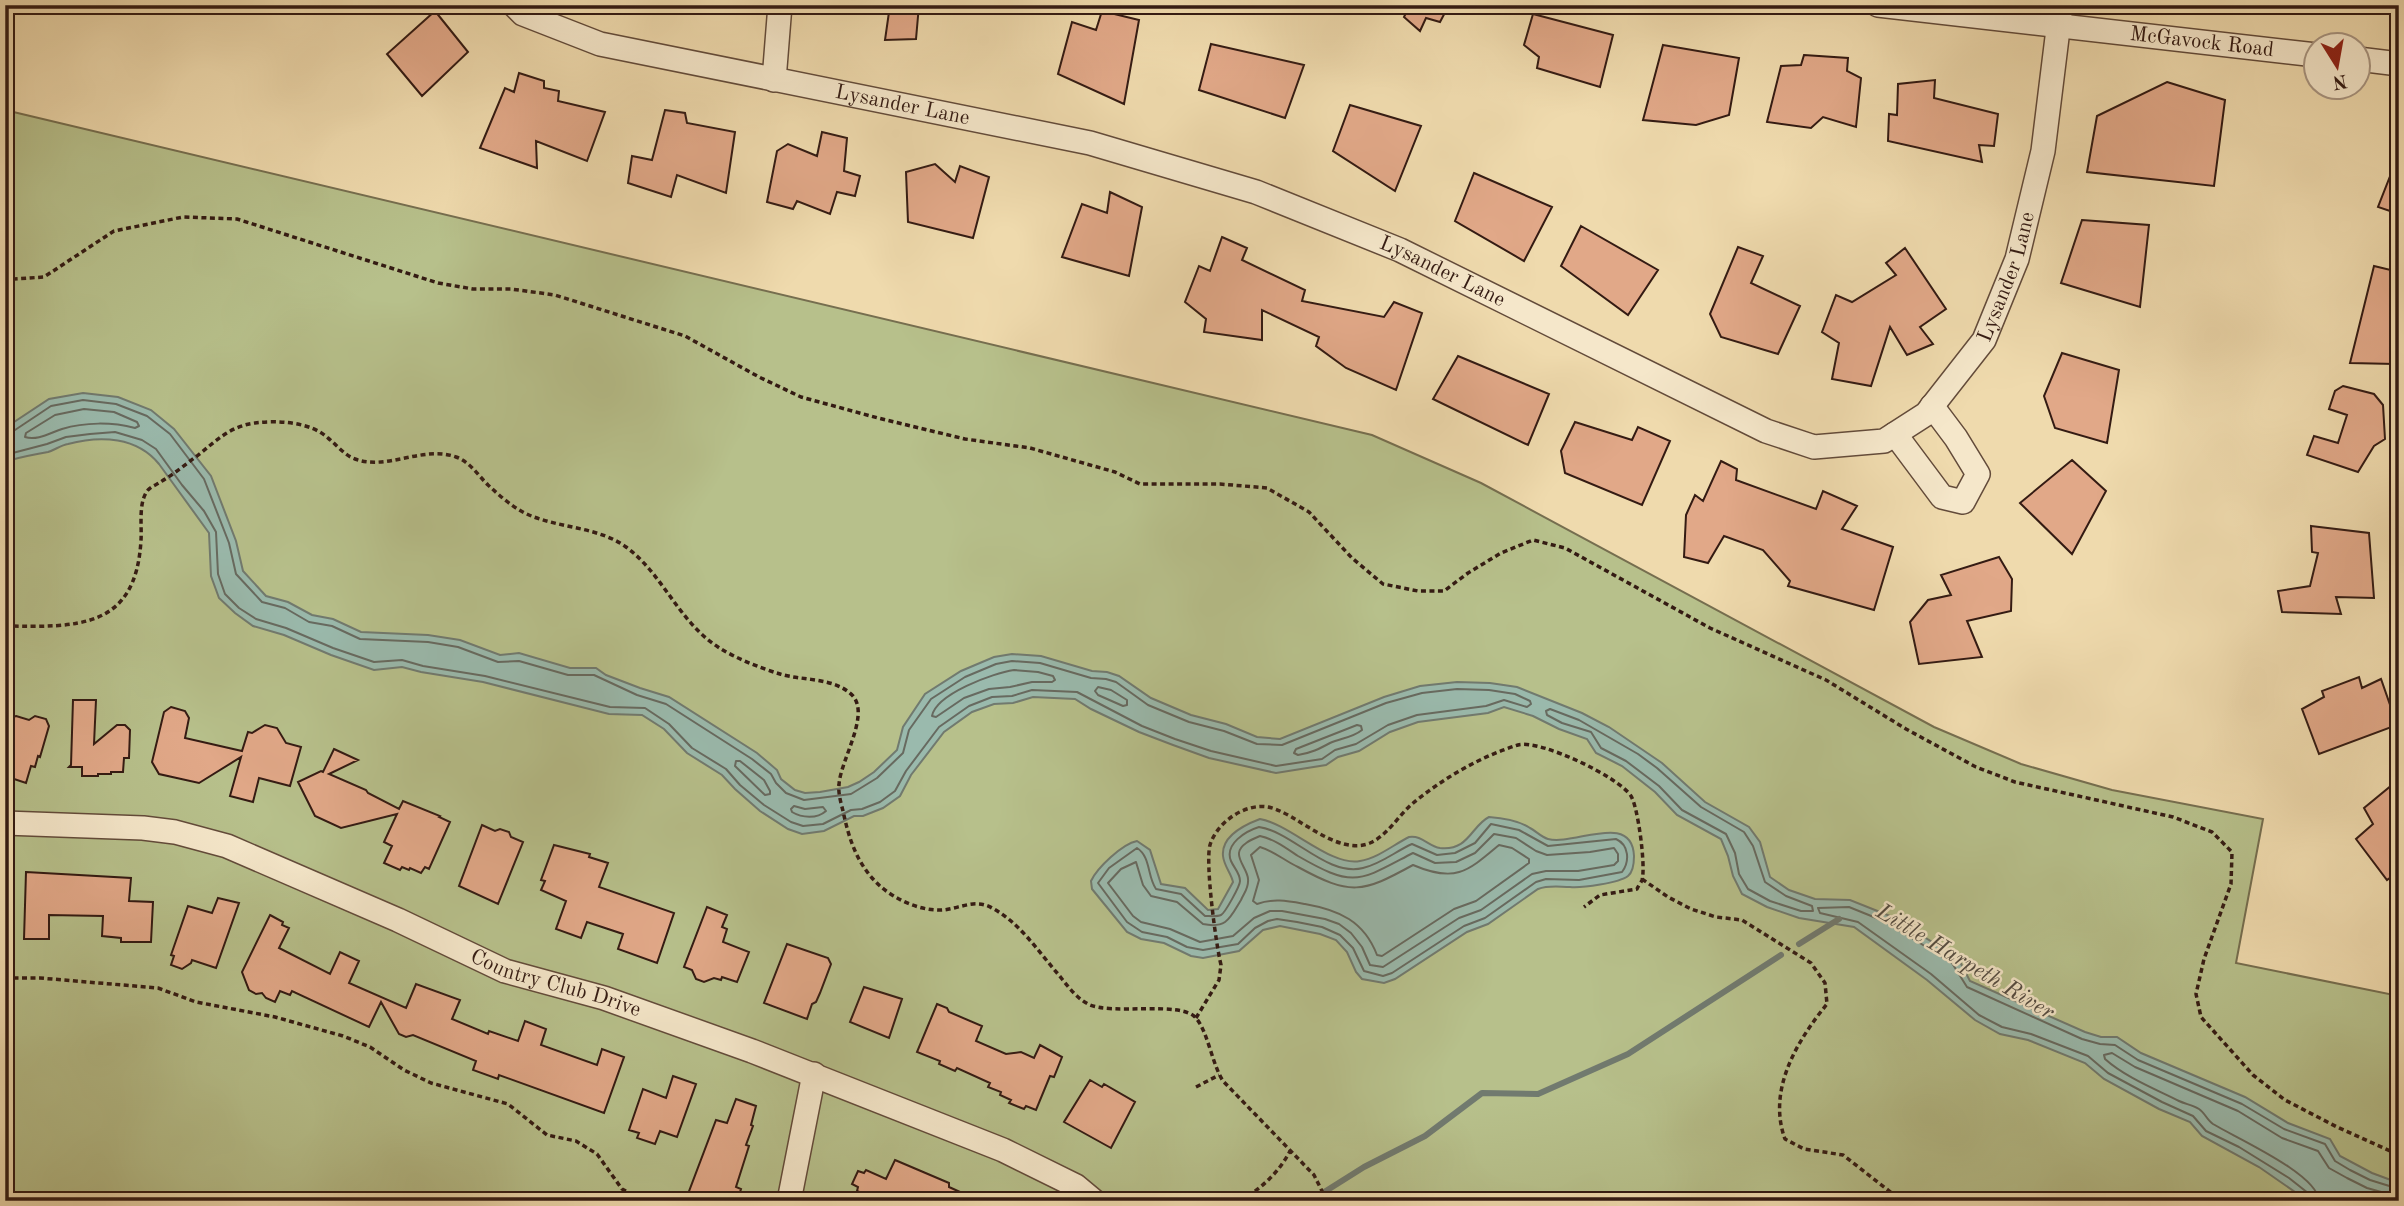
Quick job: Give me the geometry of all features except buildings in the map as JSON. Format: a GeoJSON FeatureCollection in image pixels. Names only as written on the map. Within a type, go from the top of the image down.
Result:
{"type":"FeatureCollection","features":[{"type":"Feature","properties":{"kind":"street","name":"Lysander Lane"},"geometry":{"type":"LineString","coordinates":[[514,5],[523,14],[600,44],[1090,143],[1256,192],[1400,250],[1766,431],[1814,447],[1884,441],[1926,414],[1984,340],[2017,259],[2043,151],[2060,16]]}},
{"type":"Feature","properties":{"kind":"street"},"geometry":{"type":"LineString","coordinates":[[774,80],[780,5]]}},
{"type":"Feature","properties":{"kind":"street","name":"McGavock Road"},"geometry":{"type":"LineString","coordinates":[[1878,5],[2060,16],[2302,53]]}},
{"type":"Feature","properties":{"kind":"street"},"geometry":{"type":"LineString","coordinates":[[2372,61],[2399,64]]}},
{"type":"Feature","properties":{"kind":"street"},"geometry":{"type":"LineString","coordinates":[[1895,434],[1942,497],[1963,502],[1978,474],[1932,406]]}},
{"type":"Feature","properties":{"kind":"street","name":"Country Club Drive"},"geometry":{"type":"LineString","coordinates":[[5,822],[143,828],[175,832],[227,846],[398,920],[505,971],[604,998],[814,1074],[1026,1160],[1076,1186],[1094,1201]]}},
{"type":"Feature","properties":{"kind":"street"},"geometry":{"type":"LineString","coordinates":[[789,1201],[814,1074]]}},
{"type":"Feature","properties":{"kind":"path"},"geometry":{"type":"LineString","coordinates":[[5,275],[14,279],[44,277],[114,231],[183,217],[237,219],[438,283],[473,289],[511,289],[555,295],[685,336],[801,397],[878,418],[965,439],[1030,448],[1115,472],[1140,484],[1220,484],[1267,488],[1309,512],[1352,558],[1383,584],[1418,591],[1444,591],[1501,553],[1533,540],[1565,548],[1710,628],[1826,680],[1906,729],[1976,767],[2015,782],[2173,817],[2211,832],[2232,852],[2231,884],[2204,959],[2196,994],[2201,1017],[2253,1075],[2285,1100],[2399,1155]]}},
{"type":"Feature","properties":{"kind":"path"},"geometry":{"type":"LineString","coordinates":[[5,626],[72,624],[109,614],[120,603],[138,566],[144,498],[150,488],[226,432],[239,426],[276,422],[316,428],[351,458],[369,462],[449,454],[466,461],[509,503],[529,515],[623,544],[656,578],[696,631],[720,648],[780,674],[837,685],[854,697],[859,709],[858,723],[849,744],[838,787],[847,830],[856,856],[882,889],[917,907],[941,910],[966,904],[990,906],[1031,942],[1075,995],[1090,1005],[1115,1009],[1188,1012],[1196,1018],[1219,1075],[1230,1090],[1307,1167],[1327,1201]]}},
{"type":"Feature","properties":{"kind":"path"},"geometry":{"type":"LineString","coordinates":[[1196,1018],[1219,980],[1221,965],[1213,907],[1210,843],[1223,826],[1244,808],[1268,807],[1313,832],[1346,844],[1369,844],[1390,828],[1411,805],[1454,775],[1496,752],[1523,744],[1570,756],[1616,782],[1632,797],[1640,838],[1642,879],[1637,889],[1600,895],[1584,907]]}},
{"type":"Feature","properties":{"kind":"path"},"geometry":{"type":"LineString","coordinates":[[1642,879],[1691,909],[1716,917],[1742,920],[1811,964],[1825,982],[1827,1004],[1804,1035],[1780,1092],[1778,1121],[1785,1139],[1804,1149],[1843,1155],[1902,1201]]}},
{"type":"Feature","properties":{"kind":"path"},"geometry":{"type":"LineString","coordinates":[[5,978],[40,978],[158,988],[196,1002],[275,1017],[350,1038],[431,1083],[508,1104],[547,1136],[576,1141],[597,1154],[622,1189],[634,1195],[664,1201]]}},
{"type":"Feature","properties":{"kind":"path"},"geometry":{"type":"LineString","coordinates":[[1196,1087],[1219,1075]]}},
{"type":"Feature","properties":{"kind":"path"},"geometry":{"type":"LineString","coordinates":[[1241,1201],[1264,1186],[1281,1167],[1290,1151]]}},
{"type":"Feature","properties":{"kind":"green space"},"geometry":{"type":"Polygon","coordinates":[[[5,110],[1372,435],[1481,483],[1934,727],[2021,764],[2112,790],[2263,819],[2236,963],[2399,996],[2399,1201],[5,1201],[5,110]]]}},
{"type":"Feature","properties":{"kind":"water"},"geometry":{"type":"Polygon","coordinates":[[[83,393],[118,397],[151,410],[174,429],[211,476],[236,541],[243,571],[266,596],[288,602],[312,615],[333,619],[361,632],[428,635],[460,640],[500,655],[519,653],[570,668],[596,668],[606,675],[669,697],[757,753],[777,770],[781,779],[795,790],[805,793],[848,787],[874,772],[897,750],[903,727],[925,694],[961,671],[994,657],[1012,654],[1041,656],[1092,671],[1107,672],[1119,676],[1151,698],[1191,715],[1226,724],[1257,737],[1280,739],[1384,697],[1420,686],[1457,682],[1517,687],[1609,727],[1662,763],[1705,802],[1749,827],[1760,842],[1770,877],[1789,890],[1815,899],[1850,900],[1890,916],[1958,958],[1970,981],[2085,1032],[2101,1037],[2117,1037],[2141,1053],[2245,1097],[2288,1123],[2330,1139],[2340,1156],[2372,1173],[2399,1183],[2399,1201],[2308,1201],[2259,1167],[2202,1136],[2190,1122],[2159,1109],[2104,1079],[2085,1063],[2028,1040],[2000,1034],[1975,1020],[1927,980],[1854,927],[1799,918],[1767,907],[1742,894],[1721,839],[1677,815],[1655,792],[1622,766],[1596,753],[1587,739],[1504,707],[1488,713],[1418,722],[1390,732],[1359,751],[1338,757],[1326,765],[1276,773],[1209,758],[1173,745],[1139,732],[1075,699],[1033,697],[1013,703],[994,704],[972,712],[944,732],[911,775],[900,796],[883,808],[863,816],[854,816],[824,831],[802,834],[788,829],[760,811],[722,775],[687,753],[664,729],[642,715],[609,714],[483,682],[402,667],[374,670],[284,635],[253,626],[219,598],[211,576],[209,533],[159,464],[140,448],[118,440],[80,441],[5,462],[5,428],[49,399],[83,393]]]}},
{"type":"Feature","properties":{"kind":"water"},"geometry":{"type":"Polygon","coordinates":[[[1489,817],[1520,823],[1548,839],[1559,840],[1600,833],[1623,835],[1631,843],[1634,856],[1632,870],[1623,879],[1609,883],[1538,889],[1488,924],[1467,932],[1395,979],[1384,983],[1362,979],[1347,952],[1336,940],[1280,926],[1263,930],[1239,951],[1203,958],[1191,956],[1164,943],[1141,939],[1127,932],[1092,889],[1091,881],[1104,863],[1124,847],[1137,841],[1150,850],[1161,884],[1185,888],[1208,910],[1218,909],[1233,882],[1224,860],[1223,849],[1230,837],[1241,828],[1260,819],[1272,822],[1336,858],[1360,861],[1373,857],[1409,837],[1440,848],[1457,846],[1489,817]]]}},
{"type":"Feature","properties":{"kind":"waterway"},"geometry":{"type":"LineString","coordinates":[[1799,944],[1839,919]]}},
{"type":"Feature","properties":{"kind":"waterway"},"geometry":{"type":"LineString","coordinates":[[1310,1201],[1364,1167],[1425,1136],[1482,1093],[1538,1094],[1628,1054],[1781,955]]}},
{"type":"Feature","properties":{"kind":"water label","name":"Little Harpeth River"},"geometry":{"type":"Point","coordinates":[1965,962]}}]}
